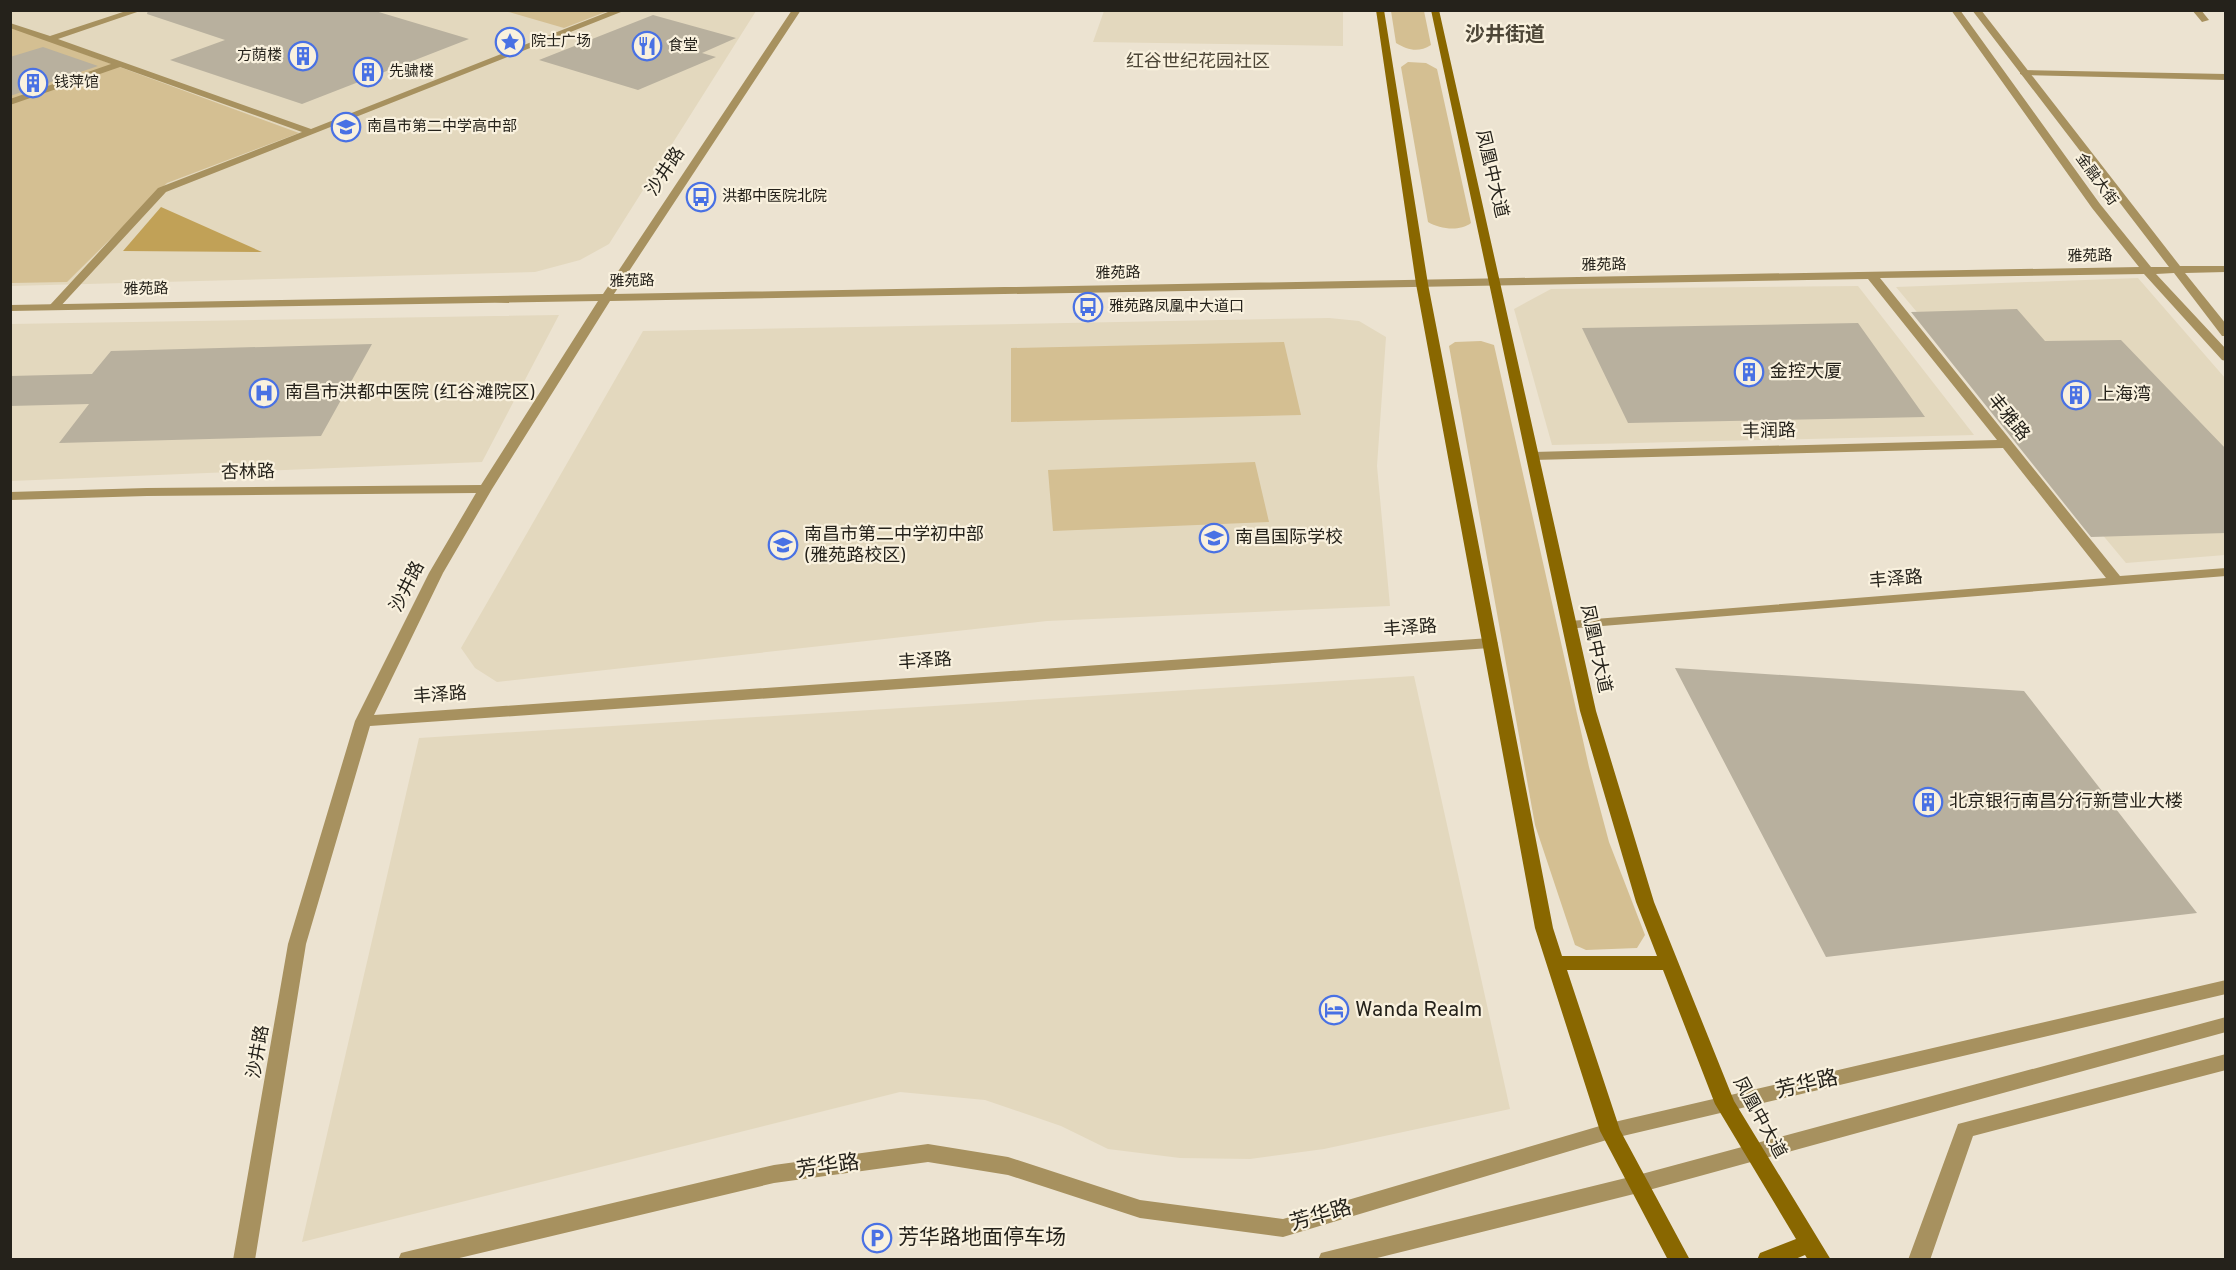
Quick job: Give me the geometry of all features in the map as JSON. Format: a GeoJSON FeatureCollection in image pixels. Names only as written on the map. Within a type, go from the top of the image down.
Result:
{"type":"FeatureCollection","features":[{"type":"Feature","properties":{"kind":"main road"},"geometry":{"type":"LineString","coordinates":[[1380,10],[1422,284],[1544,928],[1610,1131],[1679,1260]]}},
{"type":"Feature","properties":{"kind":"main road","name":"凤凰中大道"},"geometry":{"type":"LineString","coordinates":[[1435,10],[1588,711],[1645,902],[1725,1104],[1815,1251]]}},
{"type":"Feature","properties":{"kind":"main road"},"geometry":{"type":"LineString","coordinates":[[1555,963],[1669,963]]}},
{"type":"Feature","properties":{"kind":"main road"},"geometry":{"type":"LineString","coordinates":[[1768,1260],[1815,1251]]}},
{"type":"Feature","properties":{"kind":"street"},"geometry":{"type":"LineString","coordinates":[[50,39],[139,10]]}},
{"type":"Feature","properties":{"kind":"street"},"geometry":{"type":"LineString","coordinates":[[54,307],[162,190],[622,10]]}},
{"type":"Feature","properties":{"kind":"street","name":"沙井路"},"geometry":{"type":"LineString","coordinates":[[244,1260],[297,944],[363,721],[436,573],[485,489],[606,298],[796,10]]}},
{"type":"Feature","properties":{"kind":"street","name":"金融大街"},"geometry":{"type":"LineString","coordinates":[[1955,10],[2096,206],[2148,271],[2226,357]]}},
{"type":"Feature","properties":{"kind":"street","name":"金融大街"},"geometry":{"type":"LineString","coordinates":[[1976,10],[2226,333]]}},
{"type":"Feature","properties":{"kind":"street"},"geometry":{"type":"LineString","coordinates":[[2196,10],[2205,20]]}},
{"type":"Feature","properties":{"kind":"street"},"geometry":{"type":"LineString","coordinates":[[10,25],[311,132]]}},
{"type":"Feature","properties":{"kind":"street"},"geometry":{"type":"LineString","coordinates":[[10,102],[120,64]]}},
{"type":"Feature","properties":{"kind":"street"},"geometry":{"type":"LineString","coordinates":[[2024,72],[2226,76]]}},
{"type":"Feature","properties":{"kind":"street","name":"雅苑路"},"geometry":{"type":"LineString","coordinates":[[10,308],[2226,269]]}},
{"type":"Feature","properties":{"kind":"street","name":"丰雅路"},"geometry":{"type":"LineString","coordinates":[[1872,276],[2116,581]]}},
{"type":"Feature","properties":{"kind":"street","name":"丰润路"},"geometry":{"type":"LineString","coordinates":[[1533,456],[2007,444]]}},
{"type":"Feature","properties":{"kind":"street","name":"杏林路"},"geometry":{"type":"LineString","coordinates":[[10,496],[147,492],[485,489]]}},
{"type":"Feature","properties":{"kind":"street","name":"丰泽路"},"geometry":{"type":"LineString","coordinates":[[1570,626],[2226,572]]}},
{"type":"Feature","properties":{"kind":"street","name":"丰泽路"},"geometry":{"type":"LineString","coordinates":[[363,721],[1490,643]]}},
{"type":"Feature","properties":{"kind":"street","name":"芳华路"},"geometry":{"type":"LineString","coordinates":[[409,1260],[774,1174],[928,1154],[1008,1166],[1140,1209],[1283,1228],[1610,1131],[2226,987]]}},
{"type":"Feature","properties":{"kind":"street"},"geometry":{"type":"LineString","coordinates":[[1329,1260],[1638,1184],[2226,1024]]}},
{"type":"Feature","properties":{"kind":"street"},"geometry":{"type":"LineString","coordinates":[[1919,1260],[1965,1130],[2226,1062]]}},
{"type":"Feature","properties":{"kind":"shaded area","name":"南昌市第二中学高中部"},"geometry":{"type":"Polygon","coordinates":[[[10,11],[756,11],[609,244],[580,260],[535,272],[11,286],[10,11]]]}},
{"type":"Feature","properties":{"kind":"shaded area"},"geometry":{"type":"Polygon","coordinates":[[[505,11],[608,11],[564,28],[505,11]]]}},
{"type":"Feature","properties":{"kind":"shaded area"},"geometry":{"type":"Polygon","coordinates":[[[1104,11],[1343,11],[1343,46],[1093,42],[1104,11]]]}},
{"type":"Feature","properties":{"kind":"shaded area"},"geometry":{"type":"Polygon","coordinates":[[[1391,11],[1424,11],[1431,45],[1413,50],[1396,43],[1391,11]]]}},
{"type":"Feature","properties":{"kind":"shaded area"},"geometry":{"type":"Polygon","coordinates":[[[11,27],[299,133],[167,183],[67,282],[11,283],[11,27]]]}},
{"type":"Feature","properties":{"kind":"shaded area"},"geometry":{"type":"Polygon","coordinates":[[[1408,62],[1426,63],[1437,69],[1471,223],[1461,228],[1444,228],[1428,222],[1401,67],[1408,62]]]}},
{"type":"Feature","properties":{"kind":"shaded area"},"geometry":{"type":"Polygon","coordinates":[[[161,207],[262,252],[123,251],[161,207]]]}},
{"type":"Feature","properties":{"kind":"shaded area","name":"上海湾"},"geometry":{"type":"Polygon","coordinates":[[[2138,278],[2225,378],[2225,555],[2126,563],[1896,287],[2138,278]]]}},
{"type":"Feature","properties":{"kind":"shaded area"},"geometry":{"type":"Polygon","coordinates":[[[1858,286],[1974,435],[1552,445],[1514,309],[1551,289],[1858,286]]]}},
{"type":"Feature","properties":{"kind":"shaded area","name":"南昌市洪都中医院 (红谷滩院区)"},"geometry":{"type":"Polygon","coordinates":[[[559,315],[482,462],[11,481],[10,324],[559,315]]]}},
{"type":"Feature","properties":{"kind":"shaded area","name":"南昌市第二中学初中部 (雅苑路校区)"},"geometry":{"type":"Polygon","coordinates":[[[1329,318],[1359,321],[1386,337],[1377,466],[1390,606],[1047,621],[497,682],[475,668],[461,648],[643,331],[1329,318]]]}},
{"type":"Feature","properties":{"kind":"shaded area"},"geometry":{"type":"Polygon","coordinates":[[[1481,341],[1494,345],[1589,767],[1609,842],[1645,935],[1637,948],[1586,950],[1575,945],[1535,825],[1449,346],[1455,342],[1481,341]]]}},
{"type":"Feature","properties":{"kind":"shaded area"},"geometry":{"type":"Polygon","coordinates":[[[1284,342],[1301,415],[1011,422],[1011,348],[1284,342]]]}},
{"type":"Feature","properties":{"kind":"shaded area"},"geometry":{"type":"Polygon","coordinates":[[[1255,462],[1269,522],[1053,531],[1048,470],[1255,462]]]}},
{"type":"Feature","properties":{"kind":"shaded area"},"geometry":{"type":"Polygon","coordinates":[[[1414,676],[1510,1109],[1324,1149],[1250,1159],[1180,1158],[1108,1149],[1061,1126],[985,1100],[900,1092],[302,1242],[419,738],[1414,676]]]}},
{"type":"Feature","properties":{"kind":"building"},"geometry":{"type":"Polygon","coordinates":[[[148,10],[372,10],[469,39],[302,104],[170,60],[225,40],[147,14],[148,10]]]}},
{"type":"Feature","properties":{"kind":"building","name":"食堂"},"geometry":{"type":"Polygon","coordinates":[[[653,15],[736,38],[702,53],[716,57],[638,90],[539,60],[653,15]]]}},
{"type":"Feature","properties":{"kind":"building","name":"钱萍馆"},"geometry":{"type":"Polygon","coordinates":[[[43,47],[98,66],[10,96],[10,57],[43,47]]]}},
{"type":"Feature","properties":{"kind":"building","name":"上海湾"},"geometry":{"type":"Polygon","coordinates":[[[2017,309],[2045,341],[2121,340],[2226,449],[2226,533],[2091,537],[1911,312],[2017,309]]]}},
{"type":"Feature","properties":{"kind":"building","name":"金控大厦"},"geometry":{"type":"Polygon","coordinates":[[[1858,323],[1925,417],[1628,423],[1582,328],[1858,323]]]}},
{"type":"Feature","properties":{"kind":"building","name":"南昌市洪都中医院 (红谷滩院区)"},"geometry":{"type":"Polygon","coordinates":[[[372,344],[321,436],[59,443],[89,404],[10,406],[10,376],[92,374],[111,351],[372,344]]]}},
{"type":"Feature","properties":{"kind":"building","name":"北京银行南昌分行新营业大楼"},"geometry":{"type":"Polygon","coordinates":[[[1675,668],[2024,691],[2197,913],[1826,957],[1675,668]]]}},
{"type":"Feature","properties":{"kind":"place","name":"院士广场"},"geometry":{"type":"Point","coordinates":[510,42]}},
{"type":"Feature","properties":{"kind":"place","name":"食堂"},"geometry":{"type":"Point","coordinates":[647,46]}},
{"type":"Feature","properties":{"kind":"place","name":"方荫楼"},"geometry":{"type":"Point","coordinates":[303,56]}},
{"type":"Feature","properties":{"kind":"place","name":"先骕楼"},"geometry":{"type":"Point","coordinates":[368,72]}},
{"type":"Feature","properties":{"kind":"place","name":"钱萍馆"},"geometry":{"type":"Point","coordinates":[33,83]}},
{"type":"Feature","properties":{"kind":"place","name":"南昌市第二中学高中部"},"geometry":{"type":"Point","coordinates":[346,127]}},
{"type":"Feature","properties":{"kind":"place","name":"洪都中医院北院"},"geometry":{"type":"Point","coordinates":[701,197]}},
{"type":"Feature","properties":{"kind":"place","name":"雅苑路凤凰中大道口"},"geometry":{"type":"Point","coordinates":[1088,307]}},
{"type":"Feature","properties":{"kind":"place","name":"金控大厦"},"geometry":{"type":"Point","coordinates":[1749,372]}},
{"type":"Feature","properties":{"kind":"place","name":"南昌市洪都中医院 (红谷滩院区)"},"geometry":{"type":"Point","coordinates":[264,393]}},
{"type":"Feature","properties":{"kind":"place","name":"上海湾"},"geometry":{"type":"Point","coordinates":[2076,395]}},
{"type":"Feature","properties":{"kind":"place","name":"南昌国际学校"},"geometry":{"type":"Point","coordinates":[1214,538]}},
{"type":"Feature","properties":{"kind":"place","name":"南昌市第二中学初中部 (雅苑路校区)"},"geometry":{"type":"Point","coordinates":[783,545]}},
{"type":"Feature","properties":{"kind":"place","name":"北京银行南昌分行新营业大楼"},"geometry":{"type":"Point","coordinates":[1928,802]}},
{"type":"Feature","properties":{"kind":"place","name":"Wanda Realm"},"geometry":{"type":"Point","coordinates":[1334,1010]}},
{"type":"Feature","properties":{"kind":"place","name":"芳华路地面停车场"},"geometry":{"type":"Point","coordinates":[877,1238]}},
{"type":"Feature","properties":{"kind":"district","name":"沙井街道"},"geometry":{"type":"Point","coordinates":[1505,36]}},
{"type":"Feature","properties":{"kind":"district","name":"红谷世纪花园社区"},"geometry":{"type":"Point","coordinates":[1198,62]}}]}
